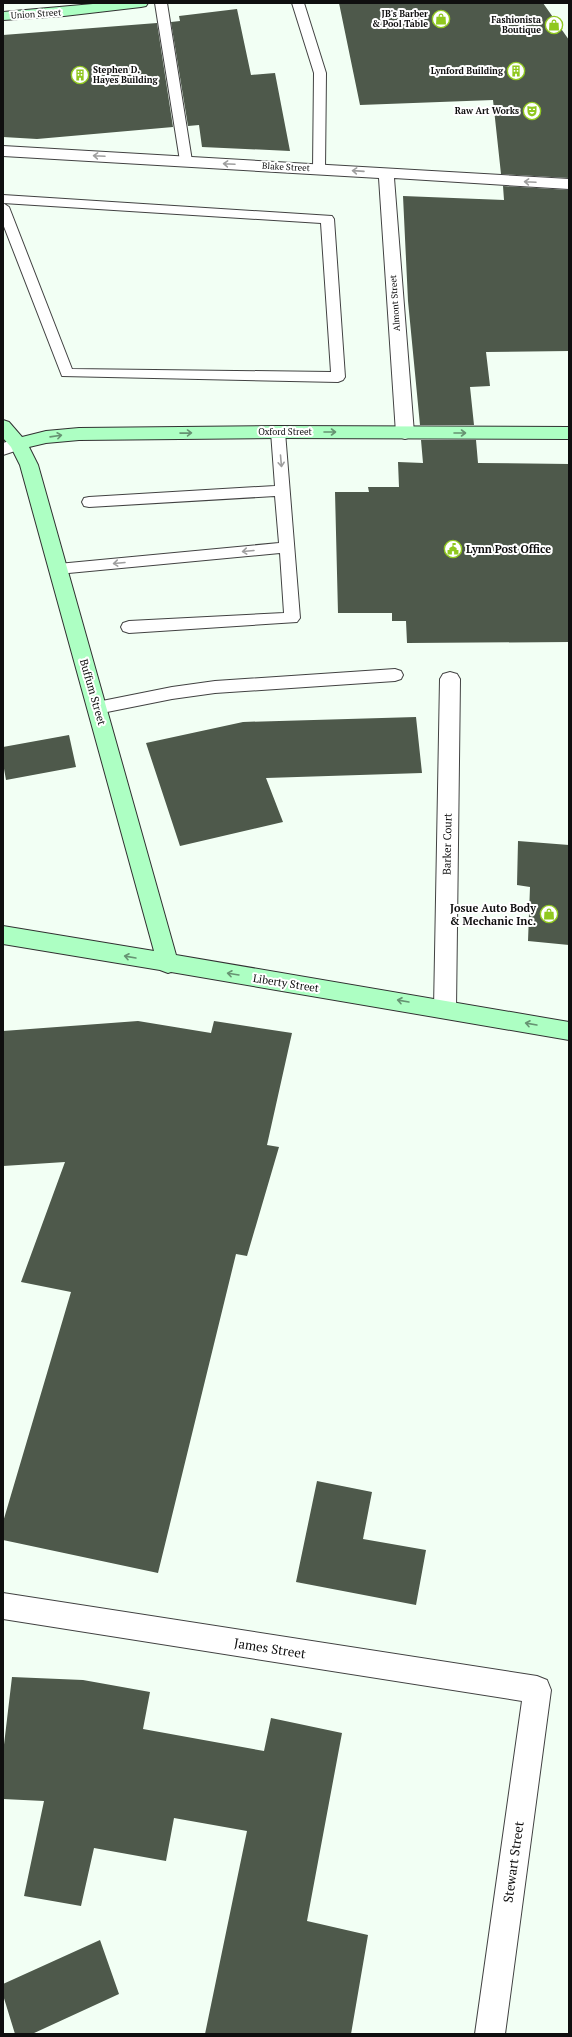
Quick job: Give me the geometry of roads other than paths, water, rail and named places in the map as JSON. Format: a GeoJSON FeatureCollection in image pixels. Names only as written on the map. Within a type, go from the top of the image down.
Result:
{"type":"FeatureCollection","features":[{"type":"Feature","properties":{"kind":"main road","name":"Union Street"},"geometry":{"type":"LineString","coordinates":[[3,16],[64,12],[141,3]]}},
{"type":"Feature","properties":{"kind":"main road","name":"Buffum Street"},"geometry":{"type":"LineString","coordinates":[[3,426],[11,446],[29,465],[168,964]]}},
{"type":"Feature","properties":{"kind":"main road","name":"Oxford Street"},"geometry":{"type":"LineString","coordinates":[[11,446],[46,437],[79,434],[278,432],[569,433]]}},
{"type":"Feature","properties":{"kind":"main road","name":"Liberty Street"},"geometry":{"type":"LineString","coordinates":[[3,935],[569,1031]]}},
{"type":"Feature","properties":{"kind":"street","name":"Blake Street"},"geometry":{"type":"LineString","coordinates":[[3,151],[569,184]]}},
{"type":"Feature","properties":{"kind":"street","name":"Almont Street"},"geometry":{"type":"LineString","coordinates":[[386,173],[405,433]]}},
{"type":"Feature","properties":{"kind":"street","name":"Barker Court"},"geometry":{"type":"LineString","coordinates":[[445,1009],[450,679]]}},
{"type":"Feature","properties":{"kind":"street","name":"James Street"},"geometry":{"type":"LineString","coordinates":[[3,1606],[537,1690]]}},
{"type":"Feature","properties":{"kind":"street","name":"Stewart Street"},"geometry":{"type":"LineString","coordinates":[[490,2034],[537,1690]]}},
{"type":"Feature","properties":{"kind":"lane"},"geometry":{"type":"LineString","coordinates":[[161,3],[186,161]]}},
{"type":"Feature","properties":{"kind":"lane"},"geometry":{"type":"LineString","coordinates":[[299,7],[320,73],[319,169]]}},
{"type":"Feature","properties":{"kind":"lane"},"geometry":{"type":"LineString","coordinates":[[3,199],[326,219],[338,377],[67,373],[9,242],[3,207]]}},
{"type":"Feature","properties":{"kind":"lane"},"geometry":{"type":"LineString","coordinates":[[129,627],[292,618],[278,432]]}},
{"type":"Feature","properties":{"kind":"lane"},"geometry":{"type":"LineString","coordinates":[[89,502],[283,491]]}},
{"type":"Feature","properties":{"kind":"lane"},"geometry":{"type":"LineString","coordinates":[[58,569],[287,547]]}},
{"type":"Feature","properties":{"kind":"lane"},"geometry":{"type":"LineString","coordinates":[[97,708],[172,693],[215,687],[395,675]]}},
{"type":"Feature","properties":{"kind":"place","name":"JB's Barber & Pool Table"},"geometry":{"type":"Point","coordinates":[441,19]}},
{"type":"Feature","properties":{"kind":"place","name":"Fashionista Boutique"},"geometry":{"type":"Point","coordinates":[554,25]}},
{"type":"Feature","properties":{"kind":"place","name":"Lynford Building"},"geometry":{"type":"Point","coordinates":[516,71]}},
{"type":"Feature","properties":{"kind":"place","name":"Stephen D. Hayes Building"},"geometry":{"type":"Point","coordinates":[80,75]}},
{"type":"Feature","properties":{"kind":"place","name":"Raw Art Works"},"geometry":{"type":"Point","coordinates":[532,111]}},
{"type":"Feature","properties":{"kind":"place","name":"Lynn Post Office"},"geometry":{"type":"Point","coordinates":[453,549]}},
{"type":"Feature","properties":{"kind":"place","name":"Josue Auto Body & Mechanic Inc."},"geometry":{"type":"Point","coordinates":[549,914]}}]}
